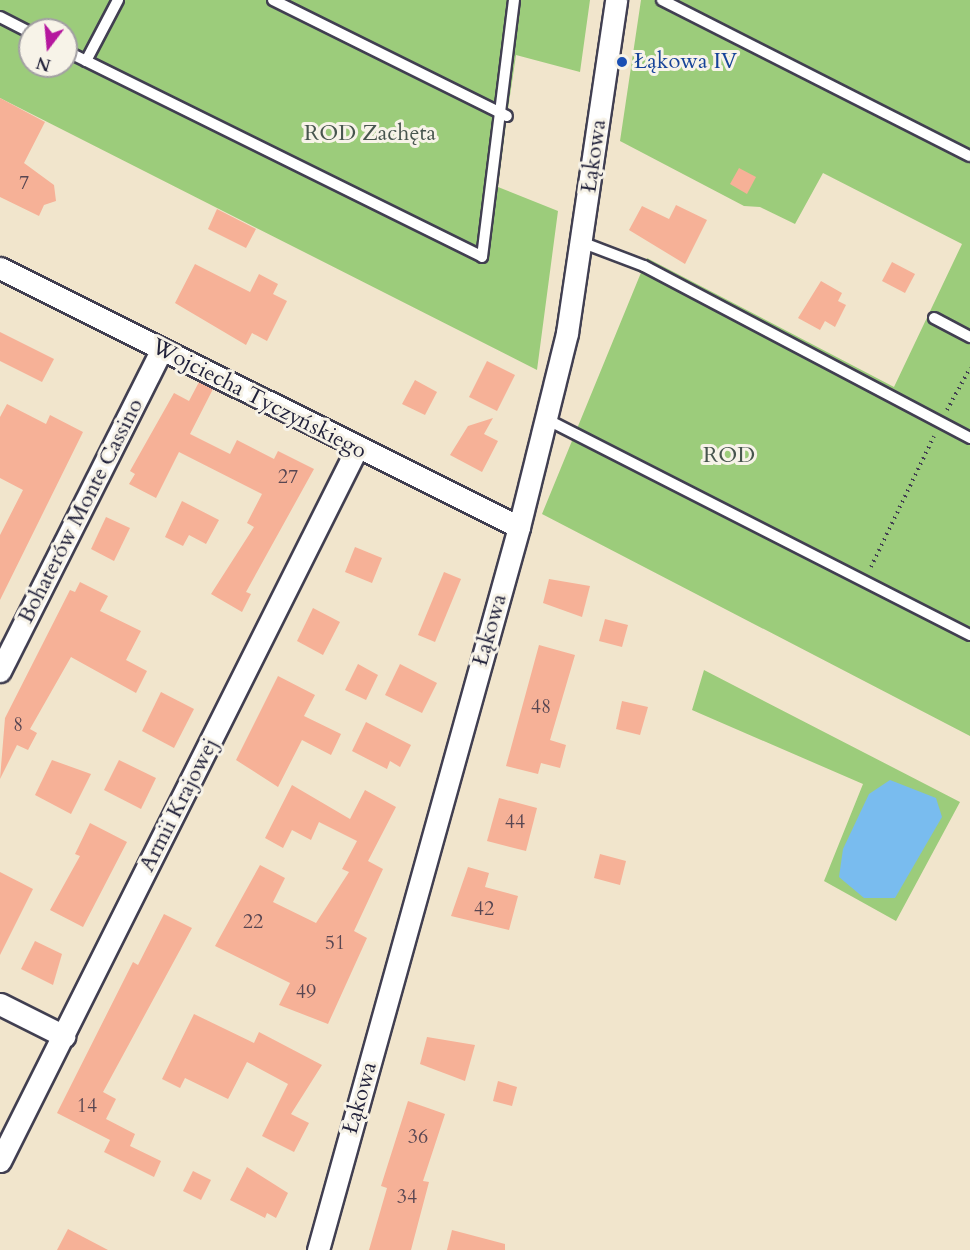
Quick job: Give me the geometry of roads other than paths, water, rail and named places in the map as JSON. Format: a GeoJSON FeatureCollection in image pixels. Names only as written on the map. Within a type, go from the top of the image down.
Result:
{"type":"FeatureCollection","features":[{"type":"Feature","properties":{"kind":"street","name":"Łąkowa"},"geometry":{"type":"LineString","coordinates":[[318,1250],[519,527],[546,419],[581,242],[616,0]]}},
{"type":"Feature","properties":{"kind":"street","name":"Wojciecha Tyczyńskiego"},"geometry":{"type":"LineString","coordinates":[[0,268],[161,351],[519,527]]}},
{"type":"Feature","properties":{"kind":"street","name":"Bohaterów Monte Cassino"},"geometry":{"type":"LineString","coordinates":[[0,671],[161,351]]}},
{"type":"Feature","properties":{"kind":"street","name":"Armii Krajowej"},"geometry":{"type":"LineString","coordinates":[[0,1161],[357,448]]}},
{"type":"Feature","properties":{"kind":"street"},"geometry":{"type":"LineString","coordinates":[[0,1004],[64,1036]]}},
{"type":"Feature","properties":{"kind":"lane"},"geometry":{"type":"LineString","coordinates":[[86,61],[118,0]]}},
{"type":"Feature","properties":{"kind":"lane"},"geometry":{"type":"LineString","coordinates":[[273,0],[503,114]]}},
{"type":"Feature","properties":{"kind":"lane"},"geometry":{"type":"LineString","coordinates":[[78,57],[482,257],[503,114],[514,0]]}},
{"type":"Feature","properties":{"kind":"lane"},"geometry":{"type":"LineString","coordinates":[[662,0],[970,156]]}},
{"type":"Feature","properties":{"kind":"lane"},"geometry":{"type":"LineString","coordinates":[[0,17],[18,26]]}},
{"type":"Feature","properties":{"kind":"lane"},"geometry":{"type":"LineString","coordinates":[[581,242],[644,266],[970,438]]}},
{"type":"Feature","properties":{"kind":"lane"},"geometry":{"type":"LineString","coordinates":[[934,318],[970,337]]}},
{"type":"Feature","properties":{"kind":"lane"},"geometry":{"type":"LineString","coordinates":[[546,419],[970,635]]}},
{"type":"Feature","properties":{"kind":"water"},"geometry":{"type":"Polygon","coordinates":[[[890,780],[936,798],[942,817],[895,898],[864,898],[839,877],[843,849],[869,794],[890,780]]]}},
{"type":"Feature","properties":{"kind":"place","name":"Łąkowa IV"},"geometry":{"type":"Point","coordinates":[622,62]}},
{"type":"Feature","properties":{"kind":"park label","name":"ROD Zachęta"},"geometry":{"type":"Point","coordinates":[370,134]}},
{"type":"Feature","properties":{"kind":"park label","name":"ROD"},"geometry":{"type":"Point","coordinates":[729,456]}}]}
